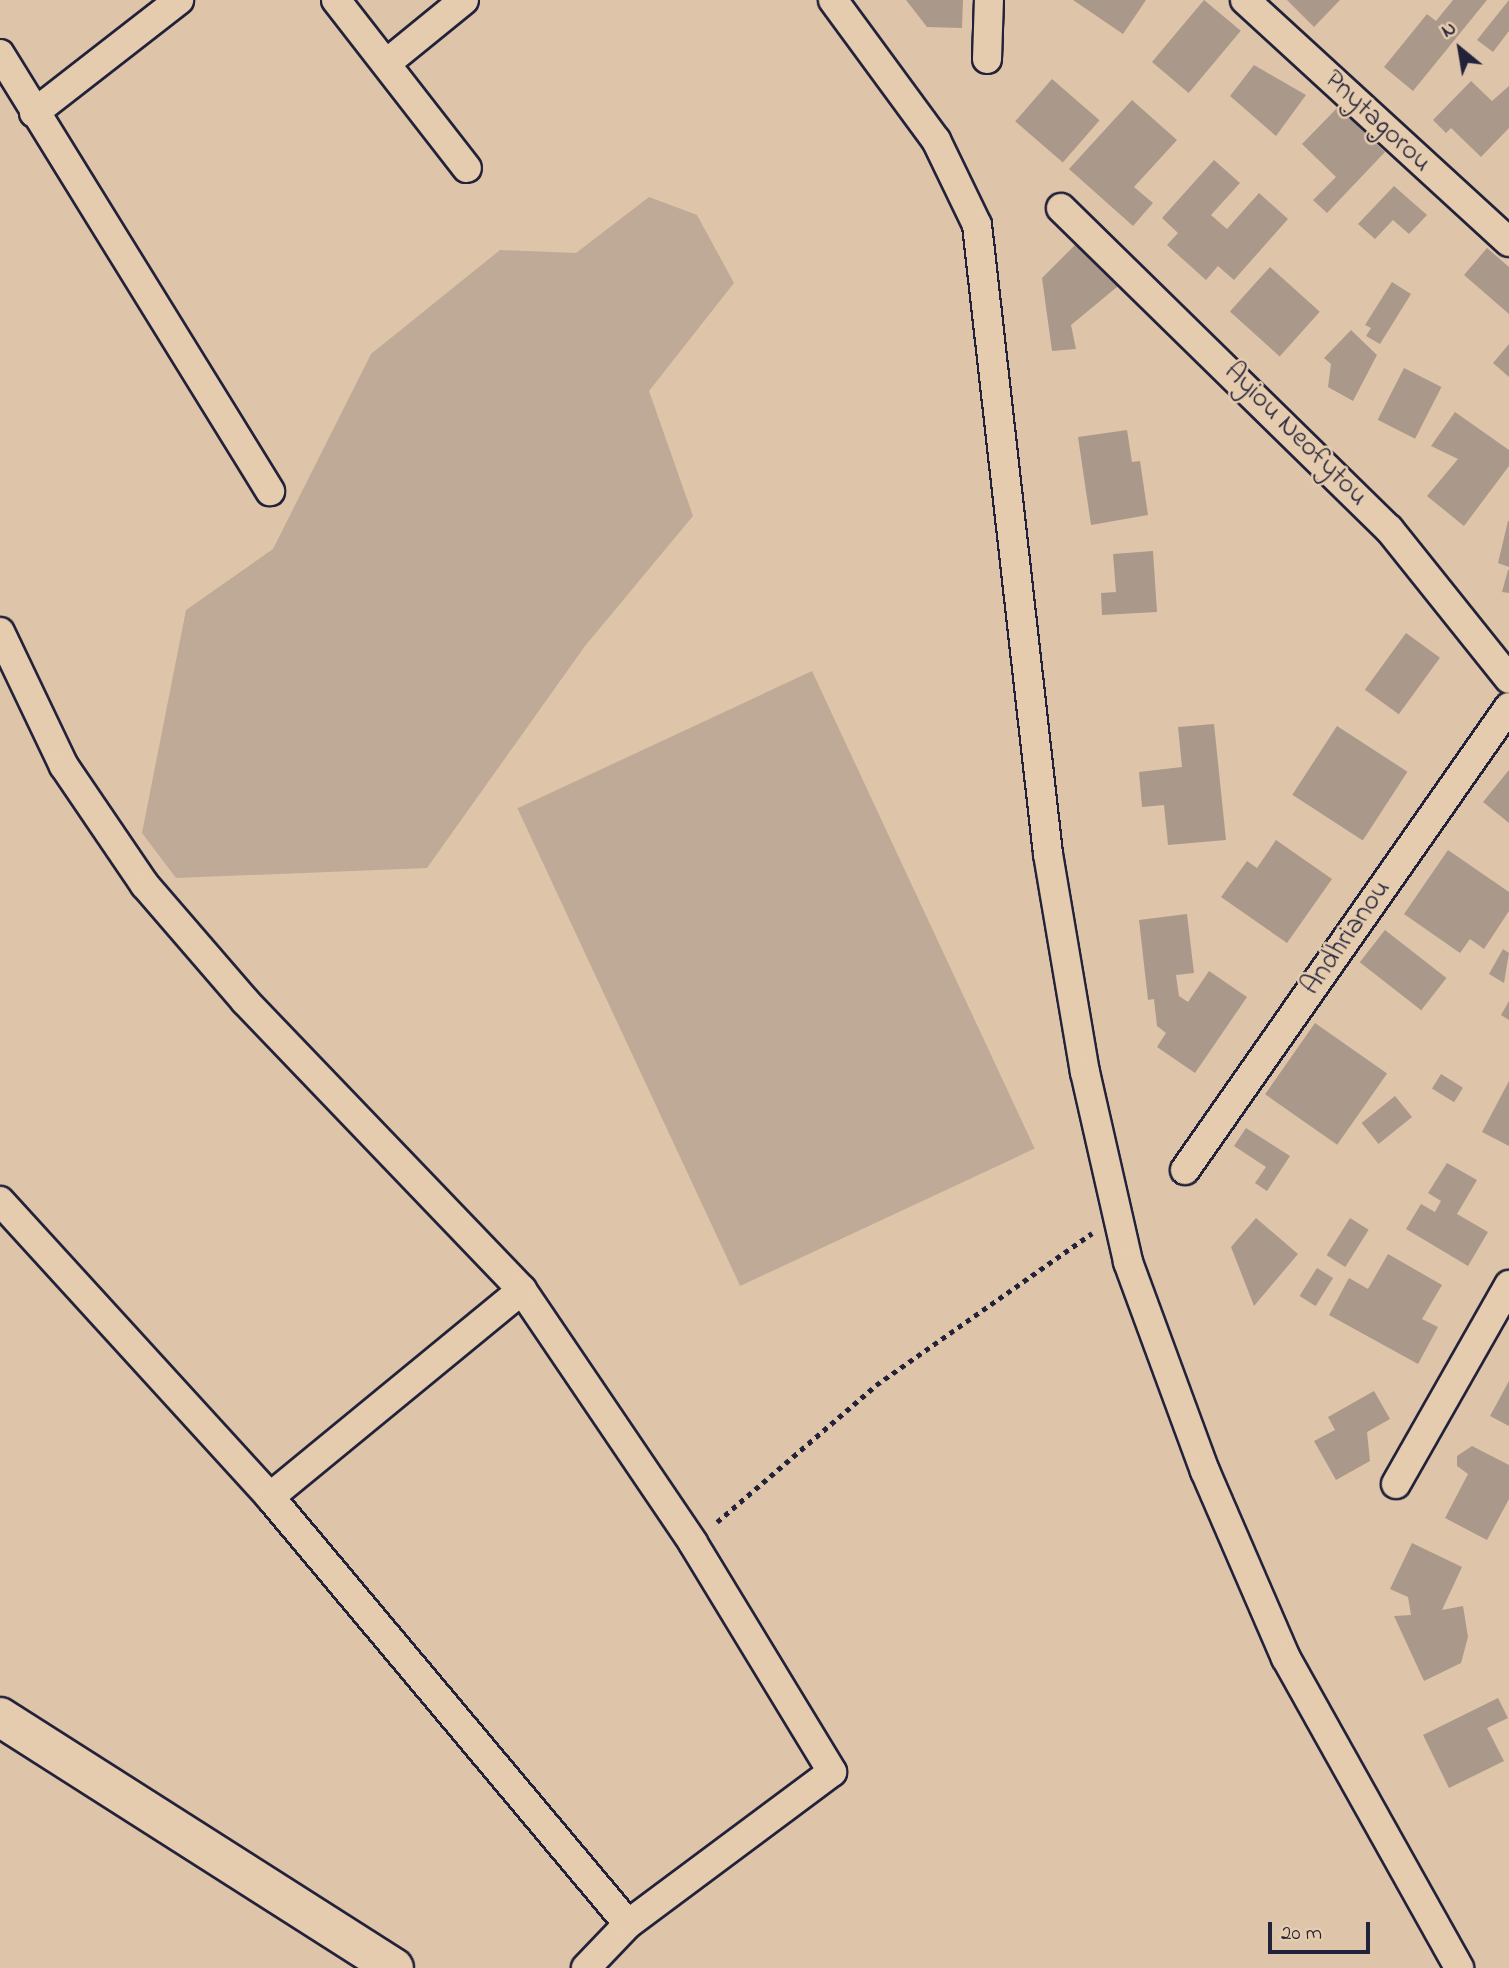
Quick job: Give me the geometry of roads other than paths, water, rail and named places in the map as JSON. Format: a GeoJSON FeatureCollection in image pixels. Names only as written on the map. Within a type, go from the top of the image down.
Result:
{"type":"FeatureCollection","features":[{"type":"Feature","properties":{"kind":"main road"},"geometry":{"type":"LineString","coordinates":[[0,1717],[394,1968]]}},
{"type":"Feature","properties":{"kind":"street"},"geometry":{"type":"LineString","coordinates":[[34,113],[179,0]]}},
{"type":"Feature","properties":{"kind":"street"},"geometry":{"type":"LineString","coordinates":[[336,0],[388,62],[467,168]]}},
{"type":"Feature","properties":{"kind":"street"},"geometry":{"type":"LineString","coordinates":[[388,62],[464,0]]}},
{"type":"Feature","properties":{"kind":"street"},"geometry":{"type":"LineString","coordinates":[[833,0],[936,140],[977,225],[1048,854],[1086,1072],[1128,1262],[1205,1471],[1286,1657],[1459,1968]]}},
{"type":"Feature","properties":{"kind":"street"},"geometry":{"type":"LineString","coordinates":[[987,59],[989,0]]}},
{"type":"Feature","properties":{"kind":"street","name":"Pnytagorou"},"geometry":{"type":"LineString","coordinates":[[1257,4],[1509,242]]}},
{"type":"Feature","properties":{"kind":"street"},"geometry":{"type":"LineString","coordinates":[[0,54],[270,491]]}},
{"type":"Feature","properties":{"kind":"street","name":"Ayiou Neofytou"},"geometry":{"type":"LineString","coordinates":[[1061,208],[1389,529],[1509,679]]}},
{"type":"Feature","properties":{"kind":"street"},"geometry":{"type":"LineString","coordinates":[[0,632],[64,766],[145,885],[245,1001],[522,1290],[693,1543],[832,1772],[628,1924],[586,1968]]}},
{"type":"Feature","properties":{"kind":"street","name":"Andhrianou"},"geometry":{"type":"LineString","coordinates":[[1185,1170],[1509,707]]}},
{"type":"Feature","properties":{"kind":"street"},"geometry":{"type":"LineString","coordinates":[[0,1201],[270,1497],[628,1924]]}},
{"type":"Feature","properties":{"kind":"street"},"geometry":{"type":"LineString","coordinates":[[1396,1484],[1509,1285]]}},
{"type":"Feature","properties":{"kind":"street"},"geometry":{"type":"LineString","coordinates":[[270,1497],[522,1290]]}}]}
